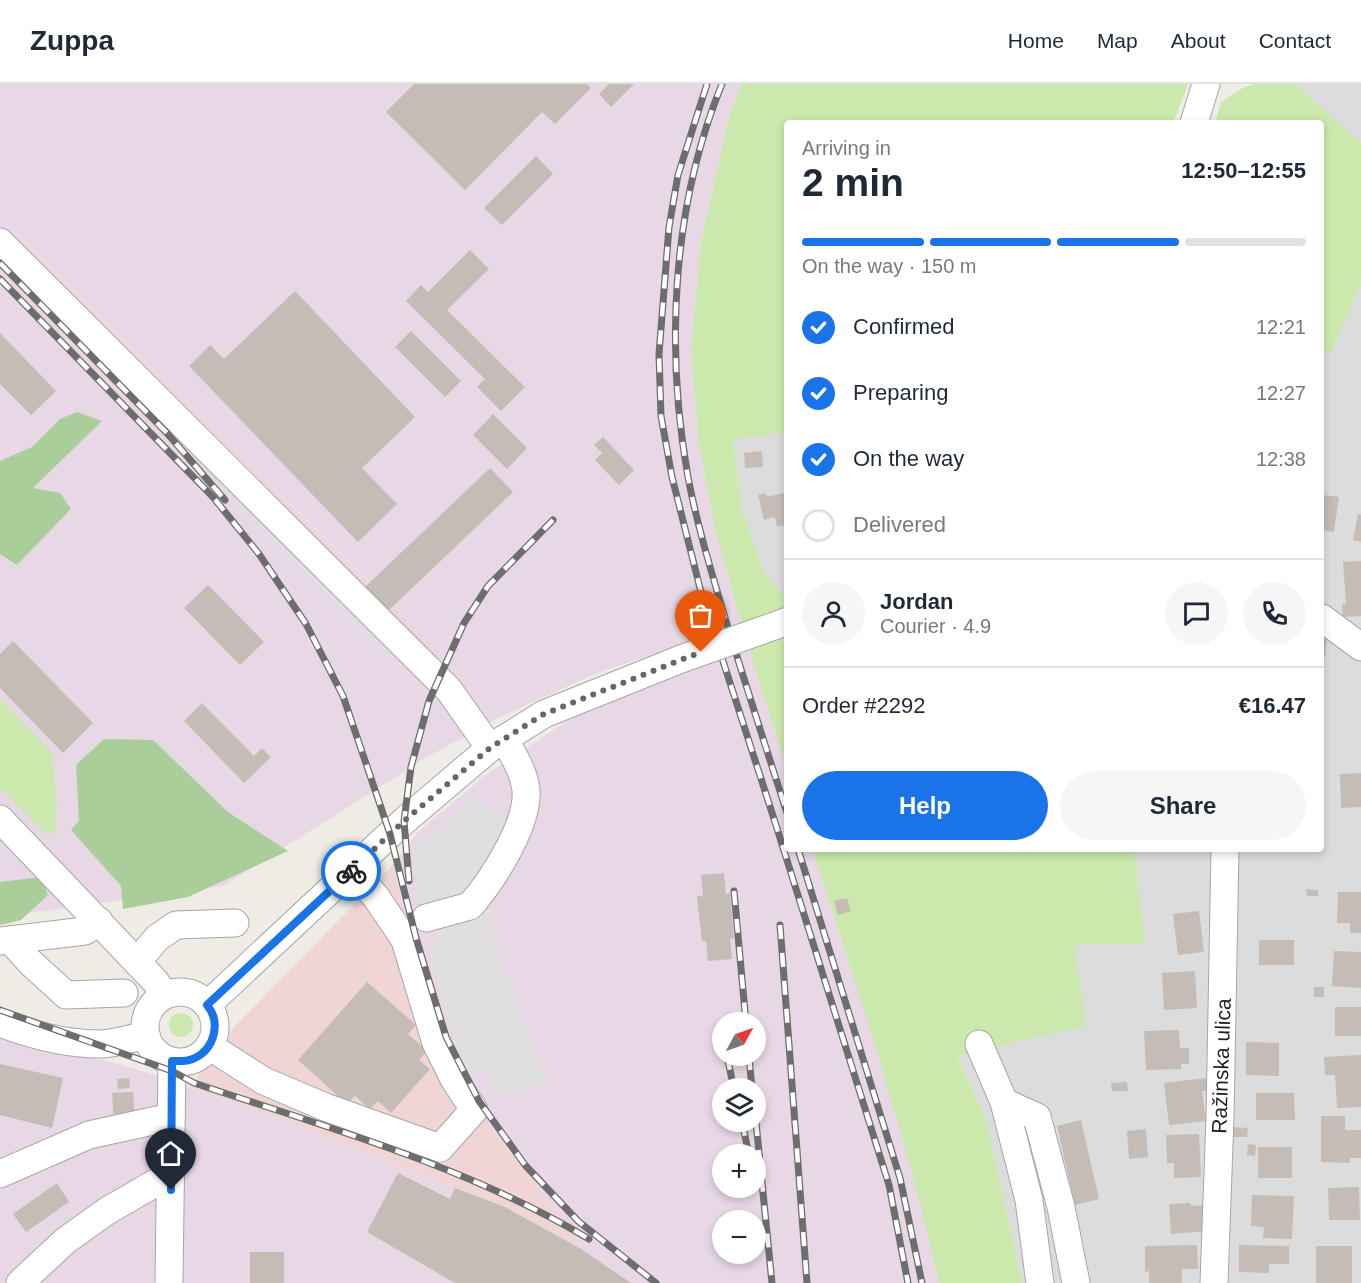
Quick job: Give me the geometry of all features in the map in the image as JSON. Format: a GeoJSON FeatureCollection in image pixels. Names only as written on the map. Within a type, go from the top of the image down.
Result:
{"type":"FeatureCollection","features":[{"type":"Feature","properties":{"kind":"street"},"geometry":{"type":"LineString","coordinates":[[1195,120],[1206,84]]}},
{"type":"Feature","properties":{"kind":"street"},"geometry":{"type":"LineString","coordinates":[[0,242],[450,690],[520,767],[526,790],[525,808],[521,824],[499,864],[470,906],[426,918]]}},
{"type":"Feature","properties":{"kind":"street"},"geometry":{"type":"LineString","coordinates":[[1324,619],[1361,647]]}},
{"type":"Feature","properties":{"kind":"street"},"geometry":{"type":"LineString","coordinates":[[207,1005],[404,821],[497,743],[544,714],[681,659],[784,622]]}},
{"type":"Feature","properties":{"kind":"street"},"geometry":{"type":"LineString","coordinates":[[0,819],[155,981],[165,996]]}},
{"type":"Feature","properties":{"kind":"street","name":"Ražinska ulica"},"geometry":{"type":"LineString","coordinates":[[1214,1283],[1225,852]]}},
{"type":"Feature","properties":{"kind":"street"},"geometry":{"type":"LineString","coordinates":[[209,1046],[264,1081],[325,1107],[440,1148],[474,1110],[454,1079],[436,1043],[405,940],[376,897],[352,870]]}},
{"type":"Feature","properties":{"kind":"street"},"geometry":{"type":"LineString","coordinates":[[5,940],[85,931],[99,921]]}},
{"type":"Feature","properties":{"kind":"street"},"geometry":{"type":"LineString","coordinates":[[137,962],[157,938],[176,925],[235,922]]}},
{"type":"Feature","properties":{"kind":"street"},"geometry":{"type":"LineString","coordinates":[[5,940],[66,995],[124,993]]}},
{"type":"Feature","properties":{"kind":"street"},"geometry":{"type":"LineString","coordinates":[[182,992],[193,994],[207,1005],[214,1020],[215,1031],[209,1046],[195,1058],[172,1061],[161,1056],[153,1048],[146,1035],[146,1016],[152,1006],[165,996],[182,992]]}},
{"type":"Feature","properties":{"kind":"street"},"geometry":{"type":"LineString","coordinates":[[0,1023],[22,1031],[70,1042],[102,1044],[146,1035]]}},
{"type":"Feature","properties":{"kind":"street"},"geometry":{"type":"LineString","coordinates":[[979,1044],[1004,1102],[1029,1200],[1040,1283]]}},
{"type":"Feature","properties":{"kind":"street"},"geometry":{"type":"LineString","coordinates":[[169,1283],[172,1061]]}},
{"type":"Feature","properties":{"kind":"street"},"geometry":{"type":"LineString","coordinates":[[1004,1102],[1036,1117],[1061,1207],[1076,1283]]}},
{"type":"Feature","properties":{"kind":"street"},"geometry":{"type":"LineString","coordinates":[[0,1174],[88,1135],[171,1117]]}},
{"type":"Feature","properties":{"kind":"street"},"geometry":{"type":"LineString","coordinates":[[20,1283],[65,1241],[107,1211],[171,1174]]}},
{"type":"Feature","properties":{"kind":"shaded area"},"geometry":{"type":"Polygon","coordinates":[[[0,84],[742,84],[729,117],[701,242],[691,347],[698,439],[715,529],[742,625],[597,673],[502,716],[429,756],[223,886],[0,917],[0,84]]]}},
{"type":"Feature","properties":{"kind":"shaded area"},"geometry":{"type":"Polygon","coordinates":[[[1295,84],[1361,84],[1361,143],[1295,84]]]}},
{"type":"Feature","properties":{"kind":"shaded area"},"geometry":{"type":"Polygon","coordinates":[[[1361,282],[1361,1283],[1022,1283],[986,1120],[957,1054],[1085,1026],[1074,944],[1145,944],[1134,852],[1324,852],[1324,352],[1331,353],[1361,282]]]}},
{"type":"Feature","properties":{"kind":"shaded area"},"geometry":{"type":"Polygon","coordinates":[[[784,432],[784,598],[763,570],[741,507],[733,438],[784,432]]]}},
{"type":"Feature","properties":{"kind":"shaded area"},"geometry":{"type":"Polygon","coordinates":[[[749,649],[784,761],[784,852],[813,852],[878,1050],[924,1217],[939,1283],[0,1283],[0,1031],[149,1073],[279,1118],[503,1206],[580,1248],[532,1179],[484,1120],[462,1081],[415,955],[392,866],[417,833],[487,774],[567,721],[605,701],[749,649]]]}},
{"type":"Feature","properties":{"kind":"shaded area"},"geometry":{"type":"Polygon","coordinates":[[[476,798],[524,834],[497,883],[491,908],[494,943],[547,1081],[499,1098],[485,1068],[468,1074],[450,1027],[428,949],[439,941],[435,931],[422,928],[411,850],[476,798]]]}},
{"type":"Feature","properties":{"kind":"shaded area"},"geometry":{"type":"Polygon","coordinates":[[[392,866],[415,955],[484,1120],[532,1179],[581,1249],[503,1206],[279,1118],[190,1087],[235,1026],[392,866]]]}},
{"type":"Feature","properties":{"kind":"green space"},"geometry":{"type":"Polygon","coordinates":[[[742,84],[1188,84],[1174,120],[784,120],[784,432],[733,439],[741,507],[763,570],[784,598],[784,610],[742,625],[715,529],[698,439],[691,347],[701,242],[729,117],[742,84]]]}},
{"type":"Feature","properties":{"kind":"green space"},"geometry":{"type":"Polygon","coordinates":[[[1254,84],[1295,84],[1361,143],[1361,282],[1331,354],[1324,352],[1324,120],[1216,120],[1221,102],[1241,89],[1254,84]]]}},
{"type":"Feature","properties":{"kind":"green space"},"geometry":{"type":"Polygon","coordinates":[[[77,412],[102,421],[33,488],[60,493],[71,509],[17,565],[0,554],[0,461],[32,447],[60,419],[77,412]]]}},
{"type":"Feature","properties":{"kind":"green space"},"geometry":{"type":"Polygon","coordinates":[[[784,636],[784,761],[749,649],[784,636]]]}},
{"type":"Feature","properties":{"kind":"green space"},"geometry":{"type":"Polygon","coordinates":[[[0,699],[52,753],[57,805],[55,830],[48,836],[0,788],[0,699]]]}},
{"type":"Feature","properties":{"kind":"green space"},"geometry":{"type":"Polygon","coordinates":[[[104,739],[153,740],[228,812],[288,851],[188,897],[123,909],[121,886],[71,830],[79,821],[76,765],[104,739]]]}},
{"type":"Feature","properties":{"kind":"green space"},"geometry":{"type":"Polygon","coordinates":[[[813,852],[1134,852],[1145,944],[1074,944],[1086,1026],[957,1055],[986,1120],[1022,1283],[939,1283],[912,1173],[864,1010],[813,852]]]}},
{"type":"Feature","properties":{"kind":"green space"},"geometry":{"type":"Polygon","coordinates":[[[41,877],[48,895],[21,920],[0,925],[0,882],[41,877]]]}},
{"type":"Feature","properties":{"kind":"green space"},"geometry":{"type":"Polygon","coordinates":[[[181,1013],[189,1017],[193,1025],[189,1033],[181,1037],[173,1033],[169,1025],[173,1017],[181,1013]]]}},
{"type":"Feature","properties":{"kind":"building"},"geometry":{"type":"Polygon","coordinates":[[[414,84],[587,84],[591,88],[555,124],[542,112],[465,190],[386,112],[414,84]]]}},
{"type":"Feature","properties":{"kind":"building"},"geometry":{"type":"Polygon","coordinates":[[[609,84],[634,84],[611,107],[599,94],[609,84]]]}},
{"type":"Feature","properties":{"kind":"building"},"geometry":{"type":"Polygon","coordinates":[[[536,156],[553,174],[502,225],[484,208],[536,156]]]}},
{"type":"Feature","properties":{"kind":"building"},"geometry":{"type":"Polygon","coordinates":[[[470,250],[489,269],[447,310],[525,387],[501,411],[477,387],[485,379],[406,301],[421,285],[428,292],[470,250]]]}},
{"type":"Feature","properties":{"kind":"building"},"geometry":{"type":"Polygon","coordinates":[[[295,291],[415,417],[362,468],[397,504],[358,542],[189,366],[210,345],[224,359],[295,291]]]}},
{"type":"Feature","properties":{"kind":"building"},"geometry":{"type":"Polygon","coordinates":[[[411,331],[461,381],[445,397],[395,347],[411,331]]]}},
{"type":"Feature","properties":{"kind":"building"},"geometry":{"type":"Polygon","coordinates":[[[0,333],[56,391],[31,415],[0,384],[0,333]]]}},
{"type":"Feature","properties":{"kind":"building"},"geometry":{"type":"Polygon","coordinates":[[[493,414],[527,448],[507,469],[473,435],[493,414]]]}},
{"type":"Feature","properties":{"kind":"building"},"geometry":{"type":"Polygon","coordinates":[[[603,437],[634,470],[619,485],[595,460],[602,453],[594,445],[603,437]]]}},
{"type":"Feature","properties":{"kind":"building"},"geometry":{"type":"Polygon","coordinates":[[[762,451],[763,467],[745,468],[744,453],[762,451]]]}},
{"type":"Feature","properties":{"kind":"building"},"geometry":{"type":"Polygon","coordinates":[[[490,468],[513,492],[387,612],[364,588],[490,468]]]}},
{"type":"Feature","properties":{"kind":"building"},"geometry":{"type":"Polygon","coordinates":[[[766,493],[767,497],[784,493],[784,525],[777,527],[775,517],[764,520],[758,495],[766,493]]]}},
{"type":"Feature","properties":{"kind":"building"},"geometry":{"type":"Polygon","coordinates":[[[1324,495],[1339,497],[1334,532],[1324,530],[1324,495]]]}},
{"type":"Feature","properties":{"kind":"building"},"geometry":{"type":"Polygon","coordinates":[[[1358,514],[1361,515],[1361,542],[1353,540],[1358,514]]]}},
{"type":"Feature","properties":{"kind":"building"},"geometry":{"type":"Polygon","coordinates":[[[1361,561],[1361,616],[1343,617],[1342,604],[1346,604],[1343,562],[1361,561]]]}},
{"type":"Feature","properties":{"kind":"building"},"geometry":{"type":"Polygon","coordinates":[[[208,585],[264,642],[240,665],[184,608],[208,585]]]}},
{"type":"Feature","properties":{"kind":"building"},"geometry":{"type":"Polygon","coordinates":[[[1324,637],[1327,638],[1324,657],[1324,637]]]}},
{"type":"Feature","properties":{"kind":"building"},"geometry":{"type":"Polygon","coordinates":[[[13,641],[93,723],[63,753],[0,688],[0,654],[13,641]]]}},
{"type":"Feature","properties":{"kind":"building"},"geometry":{"type":"Polygon","coordinates":[[[202,703],[254,756],[262,748],[271,757],[244,783],[184,721],[202,703]]]}},
{"type":"Feature","properties":{"kind":"building"},"geometry":{"type":"Polygon","coordinates":[[[1361,773],[1361,807],[1341,808],[1340,774],[1361,773]]]}},
{"type":"Feature","properties":{"kind":"building"},"geometry":{"type":"Polygon","coordinates":[[[724,873],[726,894],[730,893],[734,938],[730,939],[732,959],[708,961],[706,941],[702,941],[697,896],[703,896],[701,875],[724,873]]]}},
{"type":"Feature","properties":{"kind":"building"},"geometry":{"type":"Polygon","coordinates":[[[1306,889],[1318,890],[1318,896],[1307,896],[1306,889]]]}},
{"type":"Feature","properties":{"kind":"building"},"geometry":{"type":"Polygon","coordinates":[[[1338,892],[1361,892],[1361,933],[1350,933],[1350,923],[1337,923],[1338,892]]]}},
{"type":"Feature","properties":{"kind":"building"},"geometry":{"type":"Polygon","coordinates":[[[847,898],[851,911],[838,915],[834,901],[847,898]]]}},
{"type":"Feature","properties":{"kind":"building"},"geometry":{"type":"Polygon","coordinates":[[[1199,911],[1204,952],[1178,955],[1173,914],[1199,911]]]}},
{"type":"Feature","properties":{"kind":"building"},"geometry":{"type":"Polygon","coordinates":[[[1259,940],[1294,940],[1294,965],[1259,965],[1259,940]]]}},
{"type":"Feature","properties":{"kind":"building"},"geometry":{"type":"Polygon","coordinates":[[[1334,951],[1361,952],[1361,988],[1332,986],[1334,951]]]}},
{"type":"Feature","properties":{"kind":"building"},"geometry":{"type":"Polygon","coordinates":[[[1195,971],[1197,1008],[1164,1010],[1162,973],[1195,971]]]}},
{"type":"Feature","properties":{"kind":"building"},"geometry":{"type":"Polygon","coordinates":[[[367,982],[416,1025],[408,1034],[427,1051],[419,1060],[430,1069],[391,1113],[378,1101],[370,1109],[355,1096],[347,1104],[298,1060],[367,982]]]}},
{"type":"Feature","properties":{"kind":"building"},"geometry":{"type":"Polygon","coordinates":[[[1314,987],[1324,987],[1324,997],[1314,997],[1314,987]]]}},
{"type":"Feature","properties":{"kind":"building"},"geometry":{"type":"Polygon","coordinates":[[[1335,1007],[1361,1007],[1361,1036],[1335,1036],[1335,1007]]]}},
{"type":"Feature","properties":{"kind":"building"},"geometry":{"type":"Polygon","coordinates":[[[1179,1030],[1180,1048],[1189,1048],[1189,1064],[1181,1064],[1181,1069],[1146,1070],[1144,1031],[1179,1030]]]}},
{"type":"Feature","properties":{"kind":"building"},"geometry":{"type":"Polygon","coordinates":[[[1246,1042],[1279,1043],[1279,1076],[1246,1075],[1246,1042]]]}},
{"type":"Feature","properties":{"kind":"building"},"geometry":{"type":"Polygon","coordinates":[[[1361,1055],[1361,1107],[1337,1108],[1335,1075],[1325,1075],[1324,1057],[1361,1055]]]}},
{"type":"Feature","properties":{"kind":"building"},"geometry":{"type":"Polygon","coordinates":[[[0,1064],[63,1078],[52,1128],[0,1115],[0,1064]]]}},
{"type":"Feature","properties":{"kind":"building"},"geometry":{"type":"Polygon","coordinates":[[[129,1078],[130,1088],[118,1089],[117,1079],[129,1078]]]}},
{"type":"Feature","properties":{"kind":"building"},"geometry":{"type":"Polygon","coordinates":[[[1206,1078],[1207,1091],[1202,1091],[1206,1121],[1169,1125],[1164,1083],[1206,1078]]]}},
{"type":"Feature","properties":{"kind":"building"},"geometry":{"type":"Polygon","coordinates":[[[1127,1082],[1128,1091],[1112,1091],[1111,1083],[1127,1082]]]}},
{"type":"Feature","properties":{"kind":"building"},"geometry":{"type":"Polygon","coordinates":[[[133,1092],[135,1120],[114,1122],[112,1093],[133,1092]]]}},
{"type":"Feature","properties":{"kind":"building"},"geometry":{"type":"Polygon","coordinates":[[[1256,1093],[1294,1093],[1295,1120],[1256,1120],[1256,1093]]]}},
{"type":"Feature","properties":{"kind":"building"},"geometry":{"type":"Polygon","coordinates":[[[1321,1116],[1345,1116],[1345,1130],[1361,1130],[1361,1158],[1350,1158],[1350,1163],[1321,1162],[1321,1116]]]}},
{"type":"Feature","properties":{"kind":"building"},"geometry":{"type":"Polygon","coordinates":[[[1081,1120],[1099,1199],[1075,1205],[1057,1126],[1081,1120]]]}},
{"type":"Feature","properties":{"kind":"building"},"geometry":{"type":"Polygon","coordinates":[[[1231,1127],[1248,1128],[1247,1137],[1231,1137],[1231,1127]]]}},
{"type":"Feature","properties":{"kind":"building"},"geometry":{"type":"Polygon","coordinates":[[[1146,1129],[1148,1157],[1129,1159],[1127,1131],[1146,1129]]]}},
{"type":"Feature","properties":{"kind":"building"},"geometry":{"type":"Polygon","coordinates":[[[1199,1134],[1201,1177],[1174,1178],[1174,1163],[1167,1163],[1166,1135],[1199,1134]]]}},
{"type":"Feature","properties":{"kind":"building"},"geometry":{"type":"Polygon","coordinates":[[[1248,1144],[1256,1145],[1255,1156],[1247,1155],[1248,1144]]]}},
{"type":"Feature","properties":{"kind":"building"},"geometry":{"type":"Polygon","coordinates":[[[1258,1147],[1292,1147],[1292,1178],[1258,1178],[1258,1147]]]}},
{"type":"Feature","properties":{"kind":"building"},"geometry":{"type":"Polygon","coordinates":[[[398,1173],[450,1199],[455,1188],[503,1206],[581,1249],[631,1283],[455,1283],[367,1232],[398,1173]]]}},
{"type":"Feature","properties":{"kind":"building"},"geometry":{"type":"Polygon","coordinates":[[[57,1183],[69,1202],[26,1232],[13,1214],[57,1183]]]}},
{"type":"Feature","properties":{"kind":"building"},"geometry":{"type":"Polygon","coordinates":[[[1359,1187],[1360,1220],[1329,1220],[1328,1188],[1359,1187]]]}},
{"type":"Feature","properties":{"kind":"building"},"geometry":{"type":"Polygon","coordinates":[[[1252,1195],[1294,1196],[1292,1239],[1263,1238],[1264,1227],[1251,1226],[1252,1195]]]}},
{"type":"Feature","properties":{"kind":"building"},"geometry":{"type":"Polygon","coordinates":[[[1190,1203],[1191,1206],[1204,1205],[1207,1231],[1171,1234],[1169,1204],[1190,1203]]]}},
{"type":"Feature","properties":{"kind":"building"},"geometry":{"type":"Polygon","coordinates":[[[1197,1245],[1198,1269],[1182,1269],[1182,1283],[1149,1283],[1149,1271],[1145,1272],[1145,1246],[1197,1245]]]}},
{"type":"Feature","properties":{"kind":"building"},"geometry":{"type":"Polygon","coordinates":[[[1239,1245],[1289,1246],[1289,1264],[1269,1264],[1269,1273],[1239,1272],[1239,1245]]]}},
{"type":"Feature","properties":{"kind":"building"},"geometry":{"type":"Polygon","coordinates":[[[1316,1246],[1352,1246],[1352,1283],[1316,1283],[1316,1246]]]}},
{"type":"Feature","properties":{"kind":"building"},"geometry":{"type":"Polygon","coordinates":[[[250,1252],[284,1252],[284,1283],[250,1283],[250,1252]]]}},
{"type":"Feature","properties":{"kind":"railway"},"geometry":{"type":"LineString","coordinates":[[707,84],[678,175],[669,227],[659,354],[661,416],[672,477],[702,596],[784,851]]}},
{"type":"Feature","properties":{"kind":"railway"},"geometry":{"type":"LineString","coordinates":[[722,84],[705,131],[692,179],[683,228],[675,328],[681,428],[688,477],[705,549],[784,803]]}},
{"type":"Feature","properties":{"kind":"railway"},"geometry":{"type":"LineString","coordinates":[[0,263],[166,432],[225,500]]}},
{"type":"Feature","properties":{"kind":"railway"},"geometry":{"type":"LineString","coordinates":[[0,279],[213,497],[259,554],[306,624],[343,696],[390,834],[416,938],[446,1037],[479,1101],[525,1165],[578,1221],[656,1283]]}},
{"type":"Feature","properties":{"kind":"railway"},"geometry":{"type":"LineString","coordinates":[[409,881],[404,821],[411,767],[429,701],[464,623],[488,586],[553,520]]}},
{"type":"Feature","properties":{"kind":"railway"},"geometry":{"type":"LineString","coordinates":[[784,852],[889,1185],[908,1283]]}},
{"type":"Feature","properties":{"kind":"railway"},"geometry":{"type":"LineString","coordinates":[[799,852],[900,1178],[922,1283]]}},
{"type":"Feature","properties":{"kind":"railway"},"geometry":{"type":"LineString","coordinates":[[734,891],[745,1012]]}},
{"type":"Feature","properties":{"kind":"railway"},"geometry":{"type":"LineString","coordinates":[[780,925],[807,1283]]}},
{"type":"Feature","properties":{"kind":"railway"},"geometry":{"type":"LineString","coordinates":[[0,1010],[172,1071],[194,1083],[396,1150],[446,1169],[542,1213],[589,1239]]}},
{"type":"Feature","properties":{"kind":"railway"},"geometry":{"type":"LineString","coordinates":[[729,1066],[732,1078]]}},
{"type":"Feature","properties":{"kind":"railway"},"geometry":{"type":"LineString","coordinates":[[750,1066],[751,1078]]}},
{"type":"Feature","properties":{"kind":"railway"},"geometry":{"type":"LineString","coordinates":[[744,1132],[747,1144]]}},
{"type":"Feature","properties":{"kind":"railway"},"geometry":{"type":"LineString","coordinates":[[757,1132],[772,1283]]}},
{"type":"Feature","properties":{"kind":"way so far"},"geometry":{"type":"LineString","coordinates":[[351,871],[404,821],[490,748],[544,714],[701,652]]}},
{"type":"Feature","properties":{"kind":"route"},"geometry":{"type":"LineString","coordinates":[[171,1190],[172,1061],[195,1058],[204,1052],[211,1043],[215,1031],[214,1020],[207,1005],[351,871]]}}]}
